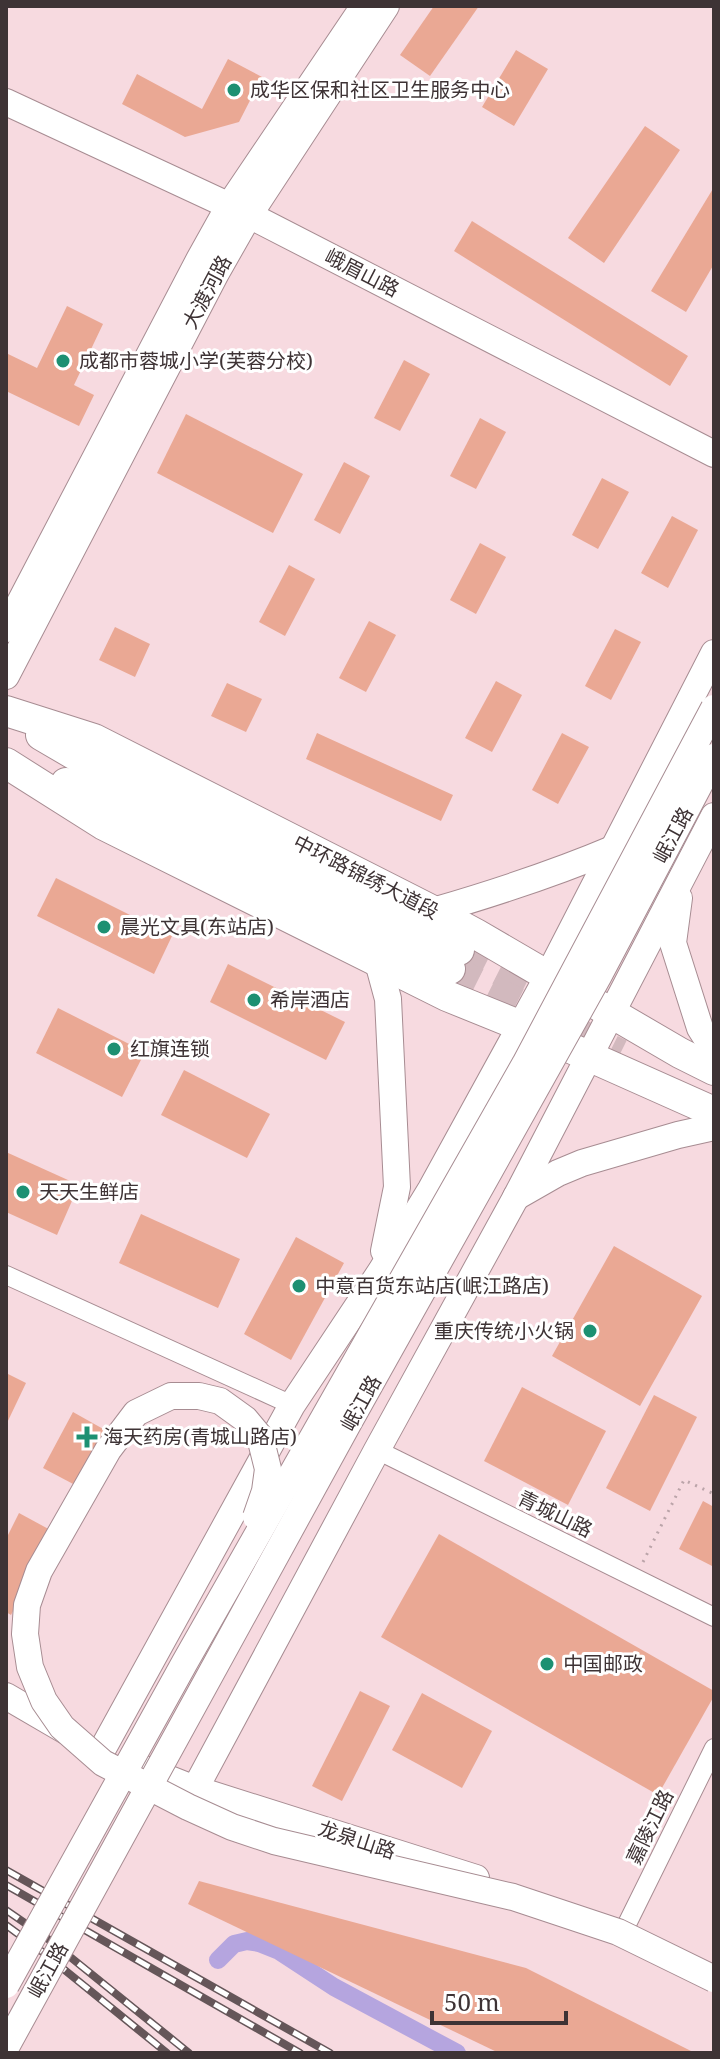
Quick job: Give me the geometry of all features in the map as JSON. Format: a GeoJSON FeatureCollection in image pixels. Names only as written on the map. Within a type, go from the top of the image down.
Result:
{"type":"FeatureCollection","features":[{"type":"Feature","properties":{"kind":"main road","name":"大渡河路"},"geometry":{"type":"LineString","coordinates":[[6,676],[216,273],[239,211],[364,6]]}},
{"type":"Feature","properties":{"kind":"main road","name":"大渡河路"},"geometry":{"type":"LineString","coordinates":[[6,629],[193,272],[386,6]]}},
{"type":"Feature","properties":{"kind":"main road","name":"峨眉山路"},"geometry":{"type":"LineString","coordinates":[[6,102],[239,211],[714,454]]}},
{"type":"Feature","properties":{"kind":"main road"},"geometry":{"type":"LineString","coordinates":[[101,1752],[292,1405],[431,1189],[548,976],[714,653]]}},
{"type":"Feature","properties":{"kind":"main road","name":"岷江路"},"geometry":{"type":"LineString","coordinates":[[6,1985],[525,1064],[714,708]]}},
{"type":"Feature","properties":{"kind":"main road"},"geometry":{"type":"LineString","coordinates":[[6,713],[94,766],[454,959],[6,756]]}},
{"type":"Feature","properties":{"kind":"main road","name":"中环路锦绣大道段"},"geometry":{"type":"LineString","coordinates":[[6,713],[94,739],[433,911],[714,1070]]}},
{"type":"Feature","properties":{"kind":"main road","name":"岷江路"},"geometry":{"type":"LineString","coordinates":[[6,2047],[591,990],[714,757]]}},
{"type":"Feature","properties":{"kind":"main road"},"geometry":{"type":"LineString","coordinates":[[6,763],[104,825],[378,962],[447,996],[714,1112]]}},
{"type":"Feature","properties":{"kind":"main road","name":"岷江路"},"geometry":{"type":"LineString","coordinates":[[195,1789],[516,1197],[714,816]]}},
{"type":"Feature","properties":{"kind":"main road"},"geometry":{"type":"LineString","coordinates":[[433,911],[567,868],[615,848]]}},
{"type":"Feature","properties":{"kind":"main road"},"geometry":{"type":"LineString","coordinates":[[683,874],[673,943],[700,1028],[714,1050]]}},
{"type":"Feature","properties":{"kind":"main road"},"geometry":{"type":"LineString","coordinates":[[378,962],[388,999],[397,1187],[381,1271]]}},
{"type":"Feature","properties":{"kind":"main road"},"geometry":{"type":"LineString","coordinates":[[516,1197],[582,1163],[714,1127]]}},
{"type":"Feature","properties":{"kind":"main road"},"geometry":{"type":"LineString","coordinates":[[235,1574],[265,1491],[268,1469],[260,1437],[245,1419],[220,1401],[199,1396],[171,1396],[136,1413],[108,1450],[39,1571],[27,1605],[25,1634],[30,1667],[44,1701],[62,1727],[103,1763],[232,1827],[274,1841],[513,1897],[618,1932],[714,1979]]}},
{"type":"Feature","properties":{"kind":"main road","name":"龙泉山路"},"geometry":{"type":"LineString","coordinates":[[6,1696],[101,1752],[195,1789],[626,1926],[714,1969]]}},
{"type":"Feature","properties":{"kind":"street"},"geometry":{"type":"LineString","coordinates":[[6,1275],[292,1405]]}},
{"type":"Feature","properties":{"kind":"street","name":"青城山路"},"geometry":{"type":"LineString","coordinates":[[377,1450],[714,1617]]}},
{"type":"Feature","properties":{"kind":"street","name":"嘉陵江路"},"geometry":{"type":"LineString","coordinates":[[626,1926],[714,1748]]}},
{"type":"Feature","properties":{"kind":"path"},"geometry":{"type":"LineString","coordinates":[[635,1578],[684,1480],[714,1494]]}},
{"type":"Feature","properties":{"kind":"building"},"geometry":{"type":"Polygon","coordinates":[[[434,6],[479,6],[430,76],[400,55],[434,6]]]}},
{"type":"Feature","properties":{"kind":"building"},"geometry":{"type":"Polygon","coordinates":[[[516,50],[548,69],[514,126],[482,107],[516,50]]]}},
{"type":"Feature","properties":{"kind":"building","name":"成华区保和社区卫生服务中心"},"geometry":{"type":"Polygon","coordinates":[[[228,59],[262,77],[239,122],[185,137],[122,104],[137,74],[202,109],[228,59]]]}},
{"type":"Feature","properties":{"kind":"building"},"geometry":{"type":"Polygon","coordinates":[[[645,126],[680,150],[604,263],[568,238],[645,126]]]}},
{"type":"Feature","properties":{"kind":"building"},"geometry":{"type":"Polygon","coordinates":[[[714,187],[714,264],[686,312],[651,291],[714,187]]]}},
{"type":"Feature","properties":{"kind":"building"},"geometry":{"type":"Polygon","coordinates":[[[472,221],[688,356],[670,386],[454,251],[472,221]]]}},
{"type":"Feature","properties":{"kind":"building","name":"成都市蓉城小学(芙蓉分校)"},"geometry":{"type":"Polygon","coordinates":[[[67,306],[103,324],[74,385],[94,395],[79,426],[6,391],[6,353],[37,368],[67,306]]]}},
{"type":"Feature","properties":{"kind":"building"},"geometry":{"type":"Polygon","coordinates":[[[404,360],[430,374],[400,431],[374,418],[404,360]]]}},
{"type":"Feature","properties":{"kind":"building"},"geometry":{"type":"Polygon","coordinates":[[[186,414],[303,474],[273,533],[157,473],[186,414]]]}},
{"type":"Feature","properties":{"kind":"building"},"geometry":{"type":"Polygon","coordinates":[[[480,418],[506,432],[476,489],[450,476],[480,418]]]}},
{"type":"Feature","properties":{"kind":"building"},"geometry":{"type":"Polygon","coordinates":[[[344,462],[370,476],[340,534],[314,520],[344,462]]]}},
{"type":"Feature","properties":{"kind":"building"},"geometry":{"type":"Polygon","coordinates":[[[602,478],[629,492],[598,549],[572,535],[602,478]]]}},
{"type":"Feature","properties":{"kind":"building"},"geometry":{"type":"Polygon","coordinates":[[[672,516],[698,530],[668,588],[641,573],[672,516]]]}},
{"type":"Feature","properties":{"kind":"building"},"geometry":{"type":"Polygon","coordinates":[[[480,543],[506,557],[476,614],[450,600],[480,543]]]}},
{"type":"Feature","properties":{"kind":"building"},"geometry":{"type":"Polygon","coordinates":[[[289,565],[315,579],[285,636],[259,622],[289,565]]]}},
{"type":"Feature","properties":{"kind":"building"},"geometry":{"type":"Polygon","coordinates":[[[369,621],[396,635],[366,692],[339,678],[369,621]]]}},
{"type":"Feature","properties":{"kind":"building"},"geometry":{"type":"Polygon","coordinates":[[[115,627],[150,644],[135,677],[99,660],[115,627]]]}},
{"type":"Feature","properties":{"kind":"building"},"geometry":{"type":"Polygon","coordinates":[[[615,629],[641,642],[611,700],[585,686],[615,629]]]}},
{"type":"Feature","properties":{"kind":"building"},"geometry":{"type":"Polygon","coordinates":[[[496,681],[522,695],[492,752],[465,738],[496,681]]]}},
{"type":"Feature","properties":{"kind":"building"},"geometry":{"type":"Polygon","coordinates":[[[227,683],[262,699],[246,732],[211,716],[227,683]]]}},
{"type":"Feature","properties":{"kind":"building"},"geometry":{"type":"Polygon","coordinates":[[[317,733],[453,795],[441,821],[306,759],[317,733]]]}},
{"type":"Feature","properties":{"kind":"building"},"geometry":{"type":"Polygon","coordinates":[[[562,733],[589,747],[558,804],[532,790],[562,733]]]}},
{"type":"Feature","properties":{"kind":"building"},"geometry":{"type":"Polygon","coordinates":[[[56,878],[172,936],[154,974],[37,916],[56,878]]]}},
{"type":"Feature","properties":{"kind":"building"},"geometry":{"type":"Polygon","coordinates":[[[228,964],[345,1022],[326,1060],[210,1002],[228,964]]]}},
{"type":"Feature","properties":{"kind":"building"},"geometry":{"type":"Polygon","coordinates":[[[58,1008],[145,1052],[122,1097],[36,1053],[58,1008]]]}},
{"type":"Feature","properties":{"kind":"building"},"geometry":{"type":"Polygon","coordinates":[[[184,1070],[270,1114],[247,1158],[161,1115],[184,1070]]]}},
{"type":"Feature","properties":{"kind":"building"},"geometry":{"type":"Polygon","coordinates":[[[6,1152],[79,1185],[57,1235],[6,1212],[6,1152]]]}},
{"type":"Feature","properties":{"kind":"building"},"geometry":{"type":"Polygon","coordinates":[[[141,1214],[240,1259],[218,1308],[119,1263],[141,1214]]]}},
{"type":"Feature","properties":{"kind":"building"},"geometry":{"type":"Polygon","coordinates":[[[296,1237],[344,1263],[291,1360],[244,1334],[296,1237]]]}},
{"type":"Feature","properties":{"kind":"building"},"geometry":{"type":"Polygon","coordinates":[[[614,1246],[702,1296],[640,1406],[552,1356],[614,1246]]]}},
{"type":"Feature","properties":{"kind":"building"},"geometry":{"type":"Polygon","coordinates":[[[6,1373],[26,1383],[6,1425],[6,1373]]]}},
{"type":"Feature","properties":{"kind":"building"},"geometry":{"type":"Polygon","coordinates":[[[522,1387],[606,1431],[568,1505],[484,1461],[522,1387]]]}},
{"type":"Feature","properties":{"kind":"building"},"geometry":{"type":"Polygon","coordinates":[[[654,1395],[697,1417],[650,1511],[606,1488],[654,1395]]]}},
{"type":"Feature","properties":{"kind":"building"},"geometry":{"type":"Polygon","coordinates":[[[73,1412],[105,1430],[75,1485],[43,1468],[73,1412]]]}},
{"type":"Feature","properties":{"kind":"building"},"geometry":{"type":"Polygon","coordinates":[[[703,1501],[714,1507],[714,1567],[679,1549],[703,1501]]]}},
{"type":"Feature","properties":{"kind":"building"},"geometry":{"type":"Polygon","coordinates":[[[19,1513],[54,1532],[11,1615],[6,1612],[6,1539],[19,1513]]]}},
{"type":"Feature","properties":{"kind":"building","name":"中国邮政"},"geometry":{"type":"Polygon","coordinates":[[[439,1534],[714,1691],[658,1795],[381,1637],[439,1534]]]}},
{"type":"Feature","properties":{"kind":"building"},"geometry":{"type":"Polygon","coordinates":[[[360,1691],[390,1706],[342,1801],[312,1786],[360,1691]]]}},
{"type":"Feature","properties":{"kind":"building"},"geometry":{"type":"Polygon","coordinates":[[[422,1693],[492,1731],[462,1788],[392,1750],[422,1693]]]}},
{"type":"Feature","properties":{"kind":"building"},"geometry":{"type":"Polygon","coordinates":[[[199,1881],[526,1968],[695,2053],[499,2053],[188,1904],[199,1881]]]}},
{"type":"Feature","properties":{"kind":"waterway"},"geometry":{"type":"LineString","coordinates":[[218,1960],[234,1944],[247,1941],[259,1943],[279,1951],[334,1987],[457,2053]]}},
{"type":"Feature","properties":{"kind":"tunnel"},"geometry":{"type":"LineString","coordinates":[[459,950],[562,1002]]}},
{"type":"Feature","properties":{"kind":"tunnel"},"geometry":{"type":"LineString","coordinates":[[450,969],[620,1054]]}},
{"type":"Feature","properties":{"kind":"railway"},"geometry":{"type":"LineString","coordinates":[[6,1870],[330,2053]]}},
{"type":"Feature","properties":{"kind":"railway"},"geometry":{"type":"LineString","coordinates":[[6,1885],[300,2053]]}},
{"type":"Feature","properties":{"kind":"railway"},"geometry":{"type":"LineString","coordinates":[[6,1910],[48,1939],[189,2053]]}},
{"type":"Feature","properties":{"kind":"railway"},"geometry":{"type":"LineString","coordinates":[[6,1925],[167,2053]]}},
{"type":"Feature","properties":{"kind":"place","name":"成华区保和社区卫生服务中心"},"geometry":{"type":"Point","coordinates":[234,90]}},
{"type":"Feature","properties":{"kind":"place","name":"成都市蓉城小学(芙蓉分校)"},"geometry":{"type":"Point","coordinates":[63,361]}},
{"type":"Feature","properties":{"kind":"place","name":"晨光文具(东站店)"},"geometry":{"type":"Point","coordinates":[104,927]}},
{"type":"Feature","properties":{"kind":"place","name":"希岸酒店"},"geometry":{"type":"Point","coordinates":[254,1000]}},
{"type":"Feature","properties":{"kind":"place","name":"红旗连锁"},"geometry":{"type":"Point","coordinates":[114,1049]}},
{"type":"Feature","properties":{"kind":"place","name":"天天生鲜店"},"geometry":{"type":"Point","coordinates":[23,1192]}},
{"type":"Feature","properties":{"kind":"place","name":"中意百货东站店(岷江路店)"},"geometry":{"type":"Point","coordinates":[299,1286]}},
{"type":"Feature","properties":{"kind":"place","name":"重庆传统小火锅"},"geometry":{"type":"Point","coordinates":[590,1331]}},
{"type":"Feature","properties":{"kind":"place","name":"海天药房(青城山路店)"},"geometry":{"type":"Point","coordinates":[87,1437]}},
{"type":"Feature","properties":{"kind":"place","name":"中国邮政"},"geometry":{"type":"Point","coordinates":[547,1664]}}]}
